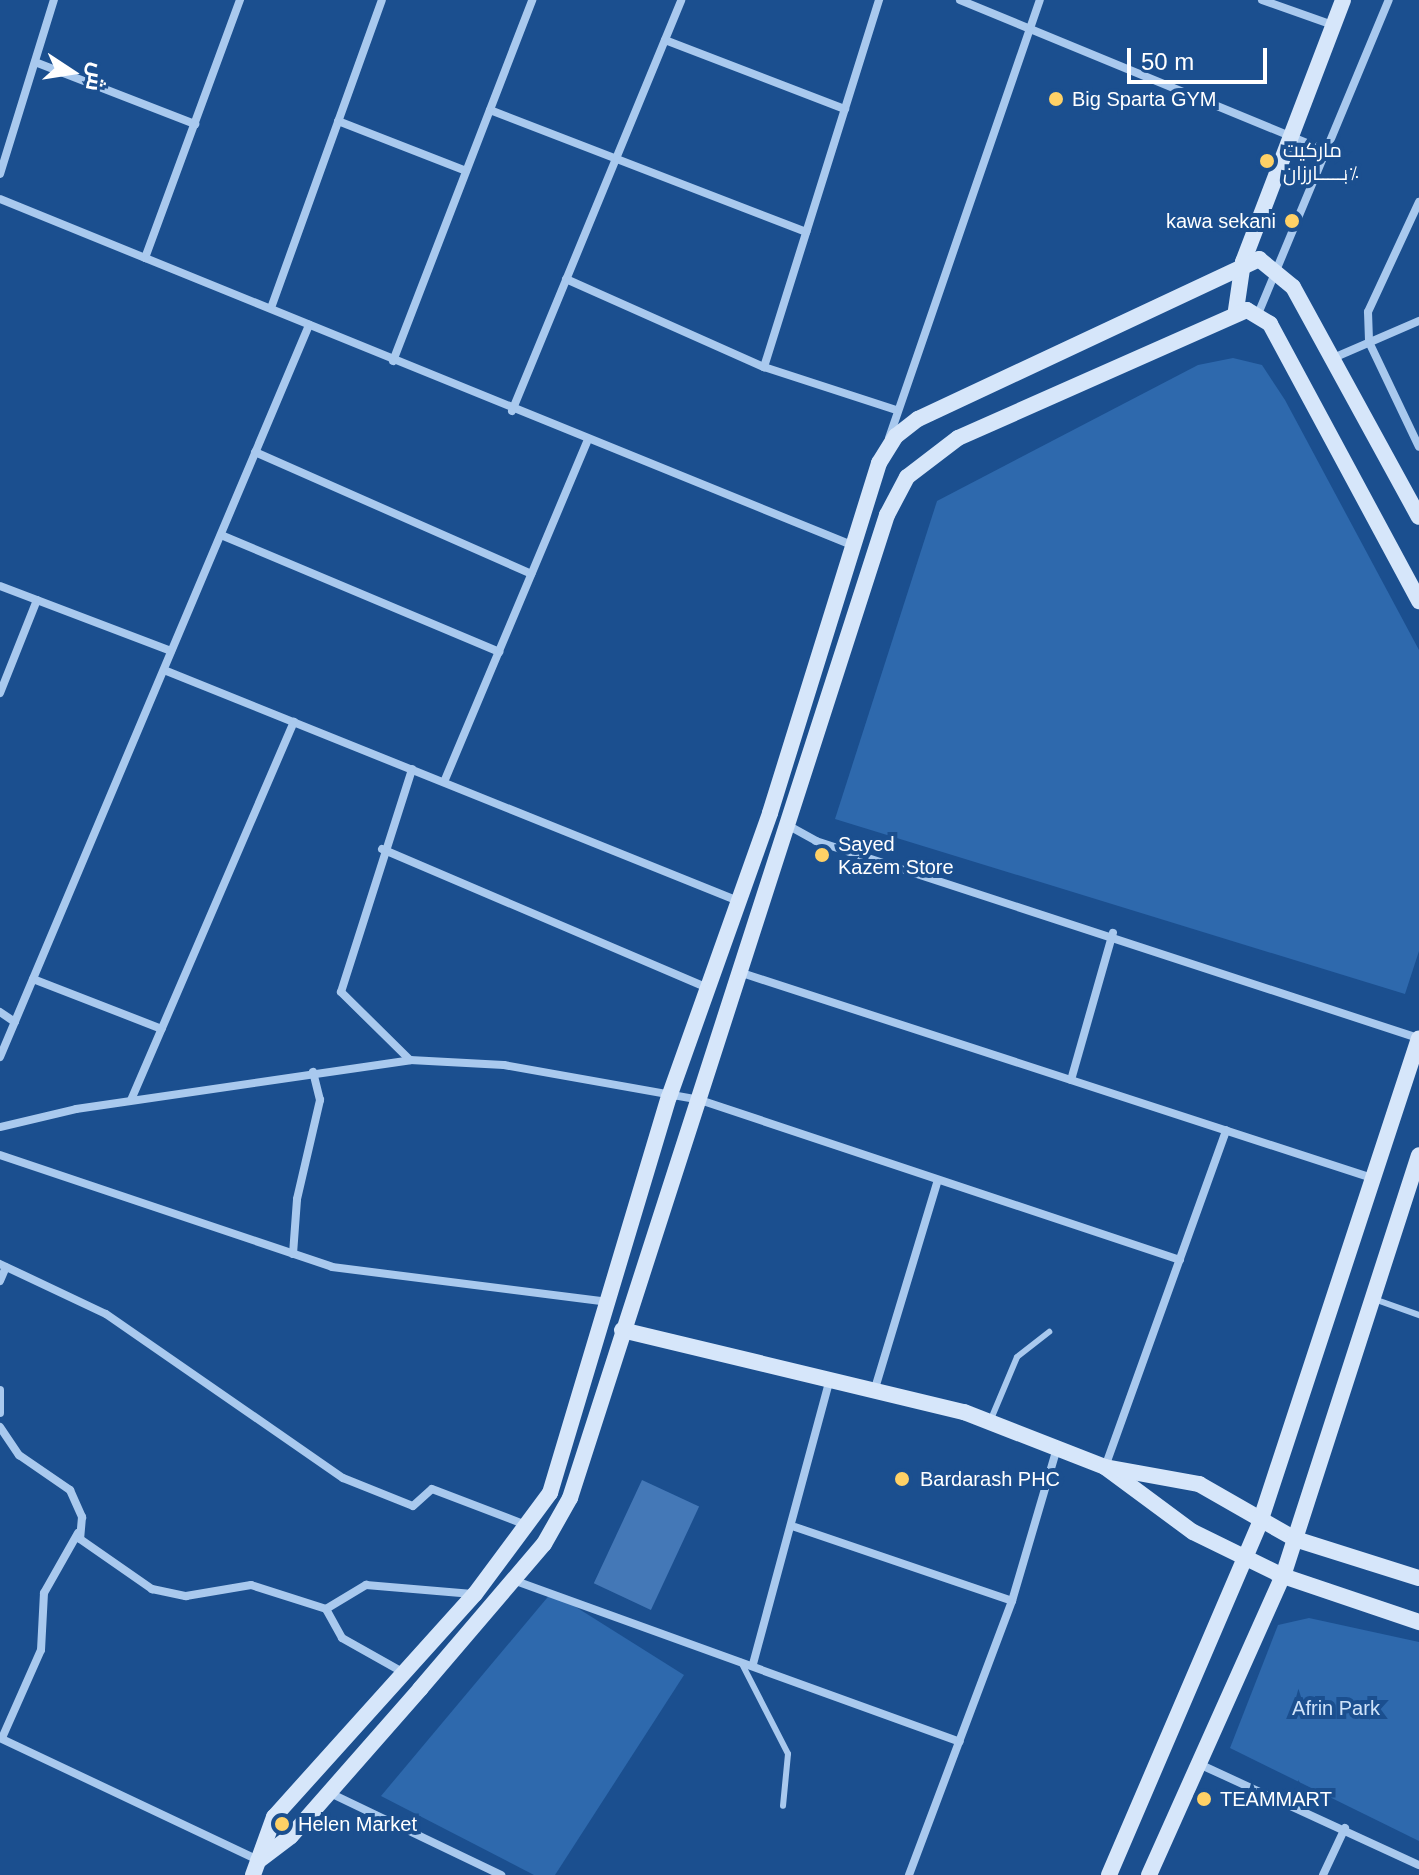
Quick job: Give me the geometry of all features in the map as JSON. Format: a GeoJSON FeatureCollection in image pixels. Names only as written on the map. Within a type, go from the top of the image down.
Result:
{"type":"FeatureCollection","features":[{"type":"Feature","properties":{"kind":"main road"},"geometry":{"type":"LineString","coordinates":[[1236,310],[1243,262],[1343,0]]}},
{"type":"Feature","properties":{"kind":"main road"},"geometry":{"type":"LineString","coordinates":[[256,1868],[274,1817],[475,1594],[521,1523],[550,1493],[669,1097],[705,987],[738,901],[887,447],[918,419],[1243,262],[1277,267],[1419,517]]}},
{"type":"Feature","properties":{"kind":"main road"},"geometry":{"type":"LineString","coordinates":[[256,1868],[330,1793],[513,1580],[570,1498],[622,1330],[745,974],[887,515],[907,477],[958,438],[1236,310],[1258,314],[1270,324],[1419,601]]}},
{"type":"Feature","properties":{"kind":"main road"},"geometry":{"type":"LineString","coordinates":[[1109,1875],[1260,1522],[1419,1038]]}},
{"type":"Feature","properties":{"kind":"main road"},"geometry":{"type":"LineString","coordinates":[[1149,1875],[1283,1576],[1419,1155]]}},
{"type":"Feature","properties":{"kind":"main road"},"geometry":{"type":"LineString","coordinates":[[622,1330],[876,1385],[989,1422],[1105,1467],[1199,1484],[1260,1522],[1295,1539],[1419,1578]]}},
{"type":"Feature","properties":{"kind":"main road"},"geometry":{"type":"LineString","coordinates":[[1105,1467],[1156,1509],[1245,1558],[1283,1576],[1419,1622]]}},
{"type":"Feature","properties":{"kind":"street"},"geometry":{"type":"LineString","coordinates":[[0,174],[54,0]]}},
{"type":"Feature","properties":{"kind":"street"},"geometry":{"type":"LineString","coordinates":[[145,258],[240,0]]}},
{"type":"Feature","properties":{"kind":"street"},"geometry":{"type":"LineString","coordinates":[[271,308],[382,0]]}},
{"type":"Feature","properties":{"kind":"street"},"geometry":{"type":"LineString","coordinates":[[393,361],[532,0]]}},
{"type":"Feature","properties":{"kind":"street"},"geometry":{"type":"LineString","coordinates":[[512,411],[681,0]]}},
{"type":"Feature","properties":{"kind":"street"},"geometry":{"type":"LineString","coordinates":[[764,367],[879,0]]}},
{"type":"Feature","properties":{"kind":"street"},"geometry":{"type":"LineString","coordinates":[[960,0],[1326,151]]}},
{"type":"Feature","properties":{"kind":"street"},"geometry":{"type":"LineString","coordinates":[[887,447],[896,410],[1040,0]]}},
{"type":"Feature","properties":{"kind":"street"},"geometry":{"type":"LineString","coordinates":[[1262,0],[1333,25]]}},
{"type":"Feature","properties":{"kind":"street"},"geometry":{"type":"LineString","coordinates":[[1258,314],[1389,0]]}},
{"type":"Feature","properties":{"kind":"street"},"geometry":{"type":"LineString","coordinates":[[665,40],[845,109]]}},
{"type":"Feature","properties":{"kind":"street"},"geometry":{"type":"LineString","coordinates":[[35,62],[195,124]]}},
{"type":"Feature","properties":{"kind":"street"},"geometry":{"type":"LineString","coordinates":[[490,110],[806,232]]}},
{"type":"Feature","properties":{"kind":"street"},"geometry":{"type":"LineString","coordinates":[[338,121],[466,171]]}},
{"type":"Feature","properties":{"kind":"street"},"geometry":{"type":"LineString","coordinates":[[0,199],[271,308],[587,442],[855,546]]}},
{"type":"Feature","properties":{"kind":"street"},"geometry":{"type":"LineString","coordinates":[[1419,202],[1368,312],[1369,342],[1419,447]]}},
{"type":"Feature","properties":{"kind":"street"},"geometry":{"type":"LineString","coordinates":[[566,279],[764,367],[896,410]]}},
{"type":"Feature","properties":{"kind":"street"},"geometry":{"type":"LineString","coordinates":[[1328,360],[1419,321]]}},
{"type":"Feature","properties":{"kind":"street"},"geometry":{"type":"LineString","coordinates":[[0,1057],[309,325]]}},
{"type":"Feature","properties":{"kind":"street"},"geometry":{"type":"LineString","coordinates":[[444,782],[587,442]]}},
{"type":"Feature","properties":{"kind":"street"},"geometry":{"type":"LineString","coordinates":[[255,452],[531,574]]}},
{"type":"Feature","properties":{"kind":"street"},"geometry":{"type":"LineString","coordinates":[[221,535],[499,652]]}},
{"type":"Feature","properties":{"kind":"street"},"geometry":{"type":"LineString","coordinates":[[0,586],[171,651]]}},
{"type":"Feature","properties":{"kind":"street"},"geometry":{"type":"LineString","coordinates":[[0,693],[37,600]]}},
{"type":"Feature","properties":{"kind":"street"},"geometry":{"type":"LineString","coordinates":[[164,670],[738,901]]}},
{"type":"Feature","properties":{"kind":"street"},"geometry":{"type":"LineString","coordinates":[[131,1100],[294,722]]}},
{"type":"Feature","properties":{"kind":"street"},"geometry":{"type":"LineString","coordinates":[[410,1060],[341,992],[382,849],[412,769]]}},
{"type":"Feature","properties":{"kind":"street"},"geometry":{"type":"LineString","coordinates":[[791,827],[816,841],[1113,933],[1419,1038]]}},
{"type":"Feature","properties":{"kind":"street"},"geometry":{"type":"LineString","coordinates":[[382,849],[705,987]]}},
{"type":"Feature","properties":{"kind":"street"},"geometry":{"type":"LineString","coordinates":[[1071,1080],[1113,933]]}},
{"type":"Feature","properties":{"kind":"street"},"geometry":{"type":"LineString","coordinates":[[745,974],[1372,1178]]}},
{"type":"Feature","properties":{"kind":"street"},"geometry":{"type":"LineString","coordinates":[[33,979],[162,1029]]}},
{"type":"Feature","properties":{"kind":"street"},"geometry":{"type":"LineString","coordinates":[[0,1012],[15,1022]]}},
{"type":"Feature","properties":{"kind":"street"},"geometry":{"type":"LineString","coordinates":[[0,1127],[131,1100],[410,1060],[504,1065],[669,1097],[700,1100],[1180,1260]]}},
{"type":"Feature","properties":{"kind":"street"},"geometry":{"type":"LineString","coordinates":[[293,1254],[297,1199],[320,1100],[313,1072]]}},
{"type":"Feature","properties":{"kind":"street"},"geometry":{"type":"LineString","coordinates":[[1105,1467],[1226,1130]]}},
{"type":"Feature","properties":{"kind":"street"},"geometry":{"type":"LineString","coordinates":[[0,1155],[332,1267],[609,1302]]}},
{"type":"Feature","properties":{"kind":"street"},"geometry":{"type":"LineString","coordinates":[[876,1385],[938,1180]]}},
{"type":"Feature","properties":{"kind":"street"},"geometry":{"type":"LineString","coordinates":[[0,1281],[3,1266],[127,1327],[343,1478],[413,1506],[436,1490],[521,1523]]}},
{"type":"Feature","properties":{"kind":"street"},"geometry":{"type":"LineString","coordinates":[[753,1664],[795,1527],[831,1375]]}},
{"type":"Feature","properties":{"kind":"street"},"geometry":{"type":"LineString","coordinates":[[0,1390],[0,1413]]}},
{"type":"Feature","properties":{"kind":"street"},"geometry":{"type":"LineString","coordinates":[[0,1427],[19,1455],[70,1490],[82,1517],[78,1533],[44,1593],[41,1650],[1,1738],[256,1868]]}},
{"type":"Feature","properties":{"kind":"street"},"geometry":{"type":"LineString","coordinates":[[909,1875],[1012,1601],[1057,1447]]}},
{"type":"Feature","properties":{"kind":"street"},"geometry":{"type":"LineString","coordinates":[[795,1527],[1012,1601]]}},
{"type":"Feature","properties":{"kind":"street"},"geometry":{"type":"LineString","coordinates":[[78,1533],[160,1593],[186,1596],[251,1585],[326,1609],[342,1638],[406,1674]]}},
{"type":"Feature","properties":{"kind":"street"},"geometry":{"type":"LineString","coordinates":[[513,1580],[753,1664],[960,1742]]}},
{"type":"Feature","properties":{"kind":"street"},"geometry":{"type":"LineString","coordinates":[[326,1609],[344,1592],[366,1585],[475,1594]]}},
{"type":"Feature","properties":{"kind":"street"},"geometry":{"type":"LineString","coordinates":[[1198,1764],[1345,1828],[1419,1865]]}},
{"type":"Feature","properties":{"kind":"street"},"geometry":{"type":"LineString","coordinates":[[330,1793],[501,1875]]}},
{"type":"Feature","properties":{"kind":"street"},"geometry":{"type":"LineString","coordinates":[[1323,1875],[1345,1828]]}},
{"type":"Feature","properties":{"kind":"lane"},"geometry":{"type":"LineString","coordinates":[[1374,1299],[1419,1315]]}},
{"type":"Feature","properties":{"kind":"lane"},"geometry":{"type":"LineString","coordinates":[[989,1422],[1017,1357],[1049,1332]]}},
{"type":"Feature","properties":{"kind":"lane"},"geometry":{"type":"LineString","coordinates":[[739,1659],[788,1754],[783,1806]]}},
{"type":"Feature","properties":{"kind":"green space"},"geometry":{"type":"Polygon","coordinates":[[[1233,358],[1262,365],[1285,400],[1419,650],[1419,951],[1405,994],[835,819],[937,501],[1198,365],[1233,358]]]}},
{"type":"Feature","properties":{"kind":"green space"},"geometry":{"type":"Polygon","coordinates":[[[552,1592],[684,1675],[555,1875],[534,1875],[381,1796],[552,1592]]]}},
{"type":"Feature","properties":{"kind":"green space","name":"Afrin Park"},"geometry":{"type":"Polygon","coordinates":[[[1309,1618],[1419,1642],[1419,1841],[1230,1748],[1278,1625],[1309,1618]]]}},
{"type":"Feature","properties":{"kind":"building"},"geometry":{"type":"Polygon","coordinates":[[[642,1480],[699,1507],[651,1610],[594,1583],[642,1480]]]}},
{"type":"Feature","properties":{"kind":"place","name":"Big Sparta GYM"},"geometry":{"type":"Point","coordinates":[1056,99]}},
{"type":"Feature","properties":{"kind":"place","name":"ماركیت بـــــارزان٪"},"geometry":{"type":"Point","coordinates":[1267,161]}},
{"type":"Feature","properties":{"kind":"place","name":"kawa sekani"},"geometry":{"type":"Point","coordinates":[1292,221]}},
{"type":"Feature","properties":{"kind":"place","name":"Sayed Kazem Store"},"geometry":{"type":"Point","coordinates":[822,855]}},
{"type":"Feature","properties":{"kind":"place","name":"Bardarash PHC"},"geometry":{"type":"Point","coordinates":[902,1479]}},
{"type":"Feature","properties":{"kind":"place","name":"TEAMMART"},"geometry":{"type":"Point","coordinates":[1204,1799]}},
{"type":"Feature","properties":{"kind":"place","name":"Helen Market"},"geometry":{"type":"Point","coordinates":[282,1824]}}]}
